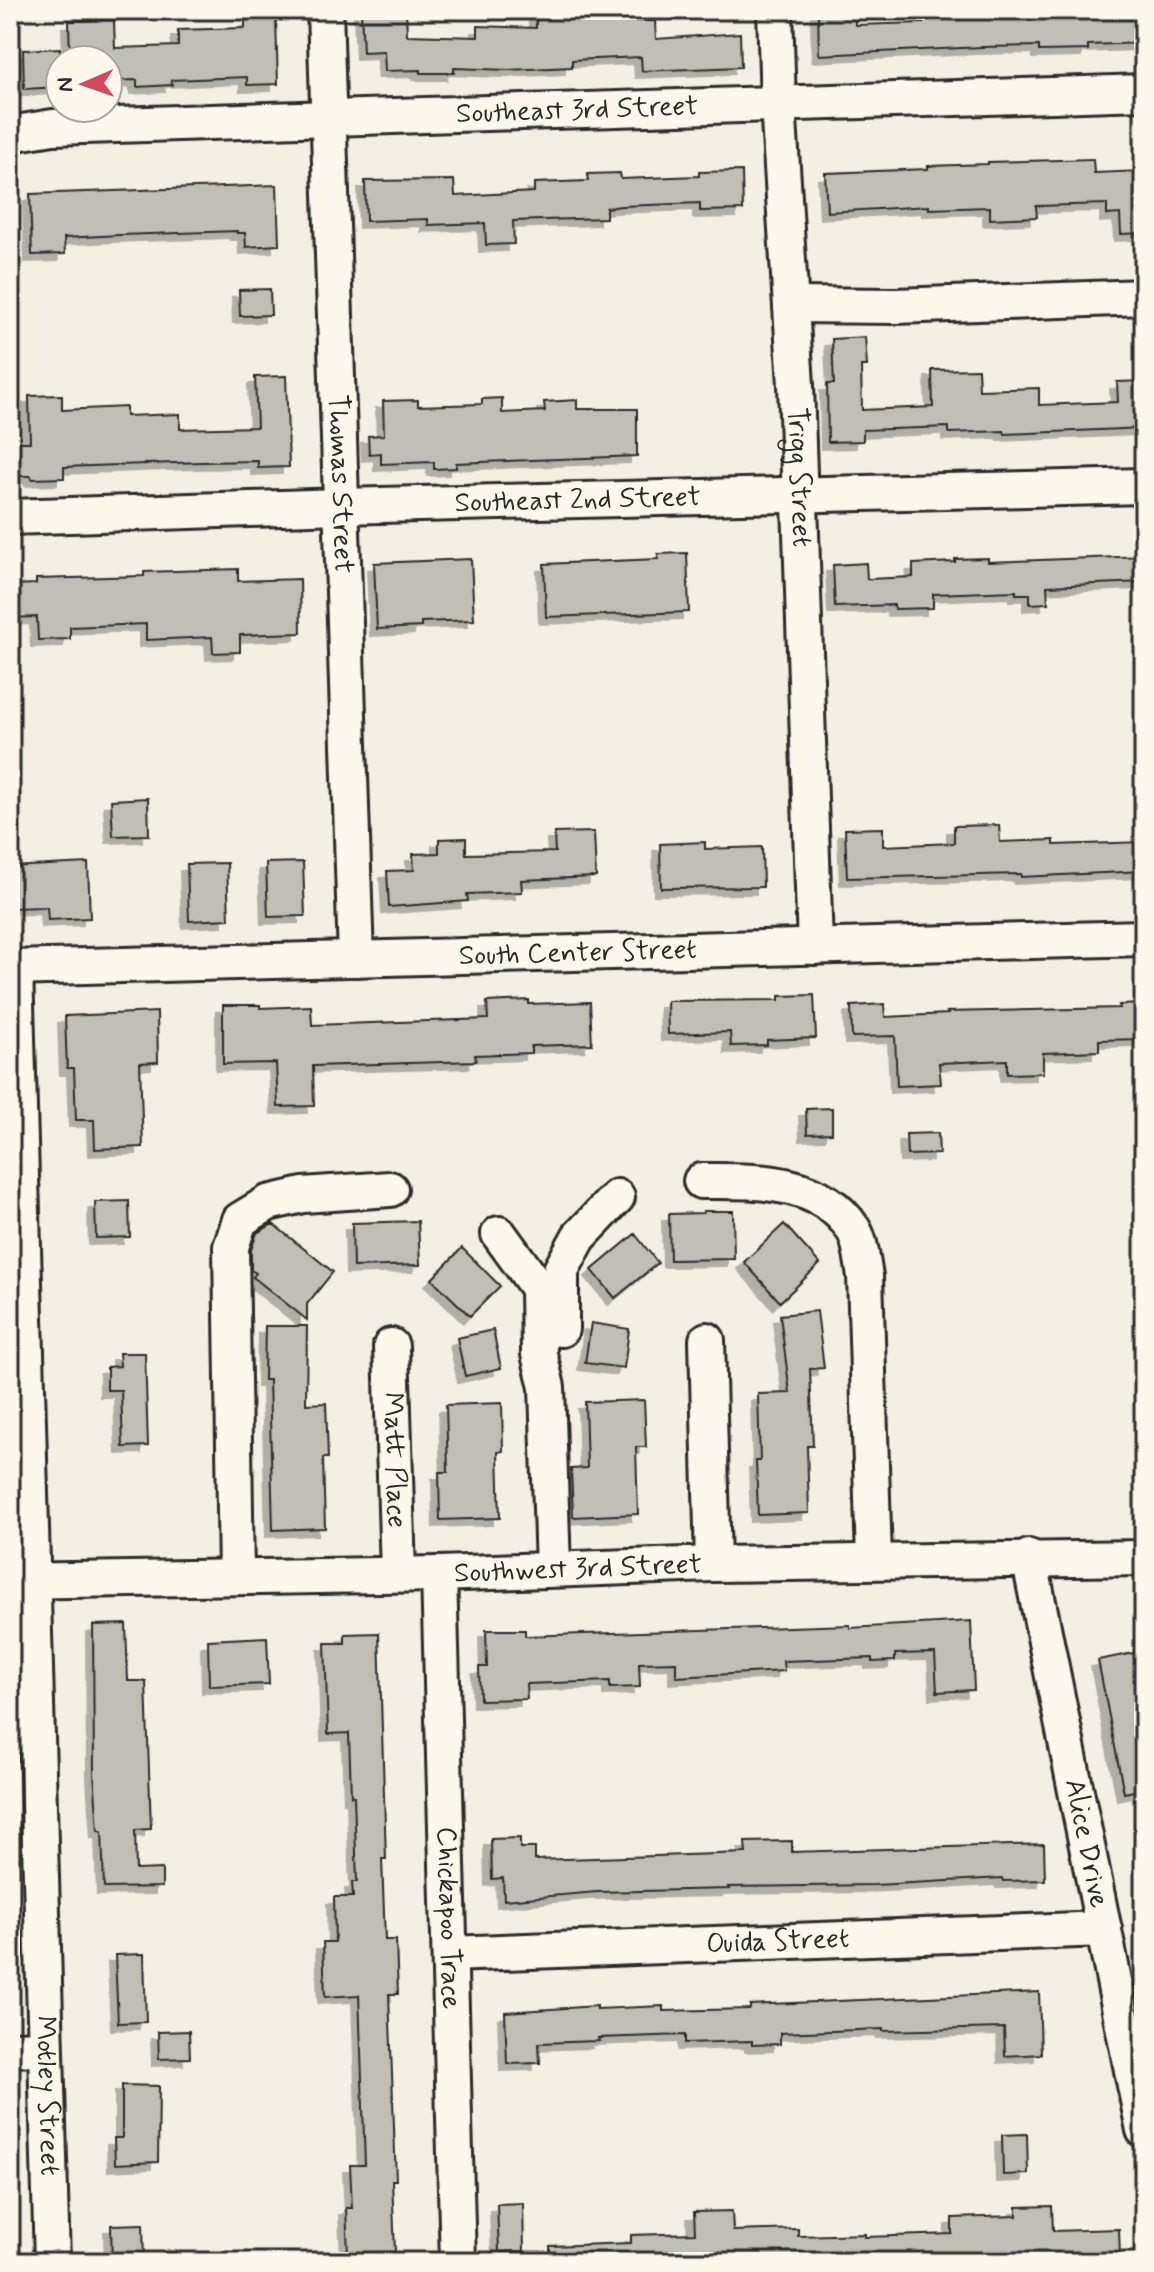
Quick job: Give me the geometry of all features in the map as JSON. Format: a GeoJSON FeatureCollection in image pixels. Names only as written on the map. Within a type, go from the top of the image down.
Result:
{"type":"FeatureCollection","features":[{"type":"Feature","properties":{"kind":"street","name":"Thomas Street"},"geometry":{"type":"LineString","coordinates":[[325,10],[356,959]]}},
{"type":"Feature","properties":{"kind":"street","name":"Trigg Street"},"geometry":{"type":"LineString","coordinates":[[775,10],[800,494],[815,947]]}},
{"type":"Feature","properties":{"kind":"street","name":"Southeast 3rd Street"},"geometry":{"type":"LineString","coordinates":[[10,134],[53,127],[1144,92]]}},
{"type":"Feature","properties":{"kind":"street"},"geometry":{"type":"LineString","coordinates":[[791,305],[895,306],[1144,297]]}},
{"type":"Feature","properties":{"kind":"street","name":"Southeast 2nd Street"},"geometry":{"type":"LineString","coordinates":[[10,517],[1144,486]]}},
{"type":"Feature","properties":{"kind":"street","name":"South Center Street"},"geometry":{"type":"LineString","coordinates":[[13,968],[1144,938]]}},
{"type":"Feature","properties":{"kind":"street","name":"Motley Street"},"geometry":{"type":"LineString","coordinates":[[13,968],[21,1580],[45,2048],[52,2262]]}},
{"type":"Feature","properties":{"kind":"street"},"geometry":{"type":"LineString","coordinates":[[701,1181],[763,1181],[807,1192],[835,1207],[855,1231],[865,1276],[874,1560]]}},
{"type":"Feature","properties":{"kind":"street"},"geometry":{"type":"LineString","coordinates":[[236,1576],[231,1247],[240,1220],[268,1203],[303,1195],[390,1189]]}},
{"type":"Feature","properties":{"kind":"street"},"geometry":{"type":"LineString","coordinates":[[547,1387],[561,1356],[561,1270],[579,1237],[617,1197]]}},
{"type":"Feature","properties":{"kind":"street"},"geometry":{"type":"LineString","coordinates":[[499,1234],[538,1288],[539,1354],[547,1387],[553,1569]]}},
{"type":"Feature","properties":{"kind":"street"},"geometry":{"type":"LineString","coordinates":[[707,1340],[713,1564]]}},
{"type":"Feature","properties":{"kind":"street","name":"Matt Place"},"geometry":{"type":"LineString","coordinates":[[391,1346],[398,1573]]}},
{"type":"Feature","properties":{"kind":"street","name":"Alice Drive"},"geometry":{"type":"LineString","coordinates":[[1029,1557],[1104,1929],[1132,2012],[1144,2130]]}},
{"type":"Feature","properties":{"kind":"street","name":"Southwest 3rd Street"},"geometry":{"type":"LineString","coordinates":[[21,1580],[439,1574],[874,1560],[1144,1558]]}},
{"type":"Feature","properties":{"kind":"street","name":"Chickapoo Trace"},"geometry":{"type":"LineString","coordinates":[[439,1574],[458,2262]]}},
{"type":"Feature","properties":{"kind":"street","name":"Ouida Street"},"geometry":{"type":"LineString","coordinates":[[450,1954],[1104,1929]]}},
{"type":"Feature","properties":{"kind":"street"},"geometry":{"type":"LineString","coordinates":[[10,2049],[45,2048]]}},
{"type":"Feature","properties":{"kind":"building"},"geometry":{"type":"Polygon","coordinates":[[[361,10],[406,10],[407,35],[478,37],[478,26],[536,28],[536,13],[610,12],[610,20],[655,21],[656,39],[740,33],[741,67],[642,71],[641,57],[572,60],[572,67],[508,70],[454,68],[454,73],[385,71],[384,51],[363,52],[361,10]]]}},
{"type":"Feature","properties":{"kind":"building"},"geometry":{"type":"Polygon","coordinates":[[[818,10],[855,10],[855,25],[923,23],[923,18],[970,16],[1028,16],[1028,19],[1096,17],[1096,10],[1144,10],[1144,43],[1088,45],[1088,50],[1039,51],[1039,46],[982,47],[819,55],[818,10]]]}},
{"type":"Feature","properties":{"kind":"building"},"geometry":{"type":"Polygon","coordinates":[[[276,19],[278,84],[247,85],[247,77],[171,80],[172,85],[137,87],[137,80],[124,80],[124,48],[178,46],[178,30],[245,28],[245,20],[276,19]]]}},
{"type":"Feature","properties":{"kind":"building"},"geometry":{"type":"Polygon","coordinates":[[[114,20],[115,44],[70,44],[69,21],[114,20]]]}},
{"type":"Feature","properties":{"kind":"building"},"geometry":{"type":"Polygon","coordinates":[[[44,49],[44,88],[24,89],[23,50],[44,49]]]}},
{"type":"Feature","properties":{"kind":"building"},"geometry":{"type":"Polygon","coordinates":[[[1093,159],[1094,173],[1144,171],[1144,233],[1121,234],[1120,214],[1107,215],[1107,204],[1036,206],[1037,217],[990,219],[990,207],[929,209],[929,206],[827,212],[825,173],[928,169],[928,166],[988,162],[1093,159]]]}},
{"type":"Feature","properties":{"kind":"building"},"geometry":{"type":"Polygon","coordinates":[[[742,171],[743,210],[700,211],[700,203],[622,206],[606,208],[606,218],[513,221],[514,244],[486,245],[485,223],[428,225],[428,219],[366,221],[365,181],[454,180],[455,196],[534,192],[534,183],[588,181],[588,174],[620,173],[621,179],[742,171]]]}},
{"type":"Feature","properties":{"kind":"building"},"geometry":{"type":"Polygon","coordinates":[[[277,185],[279,245],[246,247],[245,233],[237,231],[120,235],[64,238],[65,254],[32,255],[30,194],[277,185]]]}},
{"type":"Feature","properties":{"kind":"building"},"geometry":{"type":"Polygon","coordinates":[[[270,289],[271,315],[240,316],[239,290],[270,289]]]}},
{"type":"Feature","properties":{"kind":"building"},"geometry":{"type":"Polygon","coordinates":[[[865,337],[867,366],[861,366],[862,410],[933,407],[932,370],[978,369],[979,390],[1039,388],[1039,405],[1118,402],[1117,382],[1144,381],[1144,428],[1005,434],[1004,431],[949,433],[949,427],[863,430],[863,441],[828,442],[827,384],[834,384],[832,339],[865,337]]]}},
{"type":"Feature","properties":{"kind":"building"},"geometry":{"type":"Polygon","coordinates":[[[286,376],[289,467],[258,468],[258,461],[202,462],[64,467],[64,478],[10,476],[10,442],[30,442],[29,396],[62,395],[62,410],[126,407],[126,416],[180,414],[180,429],[257,427],[255,377],[286,376]]]}},
{"type":"Feature","properties":{"kind":"building"},"geometry":{"type":"Polygon","coordinates":[[[502,398],[502,413],[545,411],[544,402],[577,400],[577,409],[637,409],[637,456],[456,463],[456,468],[434,469],[434,462],[381,464],[381,453],[369,454],[368,436],[384,435],[383,401],[418,400],[418,406],[482,404],[482,399],[502,398]]]}},
{"type":"Feature","properties":{"kind":"building"},"geometry":{"type":"Polygon","coordinates":[[[687,553],[689,612],[546,617],[544,564],[658,559],[658,554],[687,553]]]}},
{"type":"Feature","properties":{"kind":"building"},"geometry":{"type":"Polygon","coordinates":[[[1144,556],[1144,582],[1047,586],[1048,603],[1030,604],[1030,594],[1016,594],[1016,591],[933,594],[933,608],[895,609],[894,605],[835,607],[833,565],[866,563],[867,579],[913,577],[913,564],[955,562],[955,559],[988,558],[988,562],[1144,556]]]}},
{"type":"Feature","properties":{"kind":"building"},"geometry":{"type":"Polygon","coordinates":[[[471,559],[474,620],[421,622],[421,627],[377,629],[374,563],[471,559]]]}},
{"type":"Feature","properties":{"kind":"building"},"geometry":{"type":"Polygon","coordinates":[[[238,569],[238,581],[300,579],[301,633],[240,635],[240,652],[213,653],[212,637],[146,640],[146,624],[70,627],[70,639],[38,640],[37,617],[10,618],[10,585],[36,584],[36,579],[238,569]]]}},
{"type":"Feature","properties":{"kind":"building"},"geometry":{"type":"Polygon","coordinates":[[[148,798],[149,835],[113,836],[111,800],[148,798]]]}},
{"type":"Feature","properties":{"kind":"building"},"geometry":{"type":"Polygon","coordinates":[[[999,825],[1000,842],[1054,840],[1054,845],[1144,842],[1144,871],[1021,877],[1021,874],[847,878],[845,829],[883,828],[883,846],[954,843],[954,826],[999,825]]]}},
{"type":"Feature","properties":{"kind":"building"},"geometry":{"type":"Polygon","coordinates":[[[594,832],[596,877],[521,880],[522,892],[467,894],[468,901],[389,907],[387,871],[414,870],[413,854],[439,853],[439,839],[466,838],[466,854],[555,852],[554,833],[594,832]]]}},
{"type":"Feature","properties":{"kind":"building"},"geometry":{"type":"Polygon","coordinates":[[[705,842],[705,849],[762,847],[763,887],[661,888],[660,844],[705,842]]]}},
{"type":"Feature","properties":{"kind":"building"},"geometry":{"type":"Polygon","coordinates":[[[303,862],[305,916],[268,917],[266,863],[303,862]]]}},
{"type":"Feature","properties":{"kind":"building"},"geometry":{"type":"Polygon","coordinates":[[[88,863],[90,918],[48,920],[47,907],[10,908],[10,867],[88,863]]]}},
{"type":"Feature","properties":{"kind":"building"},"geometry":{"type":"Polygon","coordinates":[[[227,863],[229,919],[189,921],[187,864],[227,863]]]}},
{"type":"Feature","properties":{"kind":"building"},"geometry":{"type":"Polygon","coordinates":[[[814,995],[816,1038],[767,1040],[767,1045],[731,1046],[730,1032],[668,1034],[667,1001],[779,1000],[779,996],[814,995]]]}},
{"type":"Feature","properties":{"kind":"building"},"geometry":{"type":"Polygon","coordinates":[[[529,1000],[529,1004],[590,1002],[592,1044],[531,1046],[531,1053],[475,1055],[476,1061],[313,1066],[314,1106],[278,1107],[276,1063],[223,1064],[223,1005],[260,1005],[260,1008],[311,1006],[312,1025],[488,1019],[487,1002],[529,1000]]]}},
{"type":"Feature","properties":{"kind":"building"},"geometry":{"type":"Polygon","coordinates":[[[884,1004],[885,1017],[947,1012],[1120,1008],[1119,1005],[1144,1004],[1144,1039],[1099,1040],[1099,1051],[1043,1053],[1043,1073],[1007,1074],[1007,1060],[939,1063],[941,1084],[897,1086],[895,1036],[852,1037],[851,1006],[884,1004]]]}},
{"type":"Feature","properties":{"kind":"building"},"geometry":{"type":"Polygon","coordinates":[[[157,1012],[158,1062],[140,1063],[143,1147],[95,1149],[94,1120],[76,1120],[74,1068],[67,1068],[65,1016],[157,1012]]]}},
{"type":"Feature","properties":{"kind":"building"},"geometry":{"type":"Polygon","coordinates":[[[832,1108],[832,1133],[807,1134],[806,1109],[832,1108]]]}},
{"type":"Feature","properties":{"kind":"building"},"geometry":{"type":"Polygon","coordinates":[[[938,1133],[939,1154],[907,1155],[906,1134],[938,1133]]]}},
{"type":"Feature","properties":{"kind":"building"},"geometry":{"type":"Polygon","coordinates":[[[129,1201],[130,1237],[96,1238],[95,1202],[129,1201]]]}},
{"type":"Feature","properties":{"kind":"building"},"geometry":{"type":"Polygon","coordinates":[[[733,1211],[734,1259],[670,1260],[669,1214],[733,1211]]]}},
{"type":"Feature","properties":{"kind":"building"},"geometry":{"type":"Polygon","coordinates":[[[418,1221],[420,1265],[353,1267],[352,1223],[418,1221]]]}},
{"type":"Feature","properties":{"kind":"building"},"geometry":{"type":"Polygon","coordinates":[[[273,1224],[333,1272],[307,1304],[307,1320],[253,1277],[256,1273],[251,1270],[251,1250],[257,1233],[273,1224]]]}},
{"type":"Feature","properties":{"kind":"building"},"geometry":{"type":"Polygon","coordinates":[[[784,1224],[820,1264],[780,1302],[744,1262],[784,1224]]]}},
{"type":"Feature","properties":{"kind":"building"},"geometry":{"type":"Polygon","coordinates":[[[635,1234],[658,1263],[615,1298],[592,1270],[635,1234]]]}},
{"type":"Feature","properties":{"kind":"building"},"geometry":{"type":"Polygon","coordinates":[[[462,1248],[500,1286],[470,1316],[432,1279],[462,1248]]]}},
{"type":"Feature","properties":{"kind":"building"},"geometry":{"type":"Polygon","coordinates":[[[817,1311],[824,1368],[810,1369],[813,1446],[807,1446],[809,1513],[758,1515],[758,1394],[790,1393],[780,1315],[817,1311]]]}},
{"type":"Feature","properties":{"kind":"building"},"geometry":{"type":"Polygon","coordinates":[[[591,1323],[629,1329],[624,1368],[585,1363],[591,1323]]]}},
{"type":"Feature","properties":{"kind":"building"},"geometry":{"type":"Polygon","coordinates":[[[265,1326],[307,1326],[306,1404],[326,1403],[328,1458],[323,1458],[325,1528],[273,1530],[269,1380],[264,1380],[265,1326]]]}},
{"type":"Feature","properties":{"kind":"building"},"geometry":{"type":"Polygon","coordinates":[[[493,1330],[501,1368],[465,1376],[457,1338],[493,1330]]]}},
{"type":"Feature","properties":{"kind":"building"},"geometry":{"type":"Polygon","coordinates":[[[119,1353],[145,1353],[148,1446],[123,1447],[121,1390],[107,1390],[107,1367],[120,1366],[119,1353]]]}},
{"type":"Feature","properties":{"kind":"building"},"geometry":{"type":"Polygon","coordinates":[[[644,1400],[646,1447],[636,1447],[638,1514],[573,1517],[571,1469],[587,1468],[585,1402],[644,1400]]]}},
{"type":"Feature","properties":{"kind":"building"},"geometry":{"type":"Polygon","coordinates":[[[502,1403],[503,1451],[498,1452],[500,1518],[440,1520],[439,1472],[448,1472],[446,1405],[502,1403]]]}},
{"type":"Feature","properties":{"kind":"building"},"geometry":{"type":"Polygon","coordinates":[[[971,1621],[974,1690],[937,1692],[935,1653],[895,1654],[895,1661],[872,1662],[872,1658],[783,1661],[784,1671],[676,1677],[676,1662],[639,1663],[640,1687],[610,1688],[610,1681],[526,1684],[527,1699],[480,1700],[479,1667],[487,1667],[486,1630],[525,1630],[525,1636],[850,1625],[850,1628],[971,1621]]]}},
{"type":"Feature","properties":{"kind":"building"},"geometry":{"type":"Polygon","coordinates":[[[126,1624],[128,1681],[146,1681],[151,1829],[135,1830],[136,1870],[162,1869],[162,1887],[104,1888],[102,1831],[98,1831],[94,1773],[93,1625],[126,1624]]]}},
{"type":"Feature","properties":{"kind":"building"},"geometry":{"type":"Polygon","coordinates":[[[379,1633],[386,1859],[382,1859],[385,1940],[396,1940],[398,1994],[389,1994],[396,2180],[392,2180],[395,2252],[348,2254],[346,2208],[352,2208],[350,2165],[365,2165],[359,1995],[325,1997],[323,1942],[335,1942],[334,1897],[353,1897],[352,1882],[357,1882],[354,1796],[351,1796],[349,1733],[328,1734],[325,1643],[345,1643],[345,1634],[379,1633]]]}},
{"type":"Feature","properties":{"kind":"building"},"geometry":{"type":"Polygon","coordinates":[[[267,1637],[269,1684],[209,1686],[208,1640],[267,1637]]]}},
{"type":"Feature","properties":{"kind":"building"},"geometry":{"type":"Polygon","coordinates":[[[1144,1651],[1144,1789],[1124,1793],[1098,1660],[1144,1651]]]}},
{"type":"Feature","properties":{"kind":"building"},"geometry":{"type":"Polygon","coordinates":[[[520,1838],[520,1848],[535,1848],[535,1860],[746,1853],[745,1842],[792,1841],[792,1852],[1044,1844],[1045,1880],[1003,1881],[1002,1878],[875,1885],[728,1887],[597,1892],[504,1900],[503,1878],[492,1879],[491,1839],[520,1838]]]}},
{"type":"Feature","properties":{"kind":"building"},"geometry":{"type":"Polygon","coordinates":[[[144,1954],[146,2022],[118,2023],[115,1955],[144,1954]]]}},
{"type":"Feature","properties":{"kind":"building"},"geometry":{"type":"Polygon","coordinates":[[[1039,1992],[1041,2054],[1005,2056],[1004,2028],[883,2029],[780,2033],[780,2044],[752,2045],[752,2041],[685,2043],[685,2035],[539,2043],[540,2063],[507,2064],[505,2012],[597,2006],[597,2009],[663,2006],[663,2011],[750,2009],[750,2005],[1039,1992]]]}},
{"type":"Feature","properties":{"kind":"building"},"geometry":{"type":"Polygon","coordinates":[[[189,2031],[190,2058],[159,2059],[158,2032],[189,2031]]]}},
{"type":"Feature","properties":{"kind":"building"},"geometry":{"type":"Polygon","coordinates":[[[122,2085],[159,2086],[158,2162],[115,2164],[114,2138],[122,2138],[122,2085]]]}},
{"type":"Feature","properties":{"kind":"building"},"geometry":{"type":"Polygon","coordinates":[[[1027,2134],[1028,2174],[1003,2175],[1002,2135],[1027,2134]]]}},
{"type":"Feature","properties":{"kind":"building"},"geometry":{"type":"Polygon","coordinates":[[[523,2203],[524,2251],[499,2252],[497,2204],[523,2203]]]}},
{"type":"Feature","properties":{"kind":"building"},"geometry":{"type":"Polygon","coordinates":[[[1052,2206],[1053,2231],[1119,2229],[1120,2257],[926,2262],[550,2262],[550,2246],[631,2243],[631,2235],[695,2233],[694,2212],[732,2211],[733,2231],[798,2229],[798,2236],[865,2234],[865,2237],[952,2234],[952,2218],[1017,2216],[1017,2207],[1052,2206]]]}},
{"type":"Feature","properties":{"kind":"building"},"geometry":{"type":"Polygon","coordinates":[[[143,2224],[144,2262],[112,2262],[111,2225],[143,2224]]]}}]}
